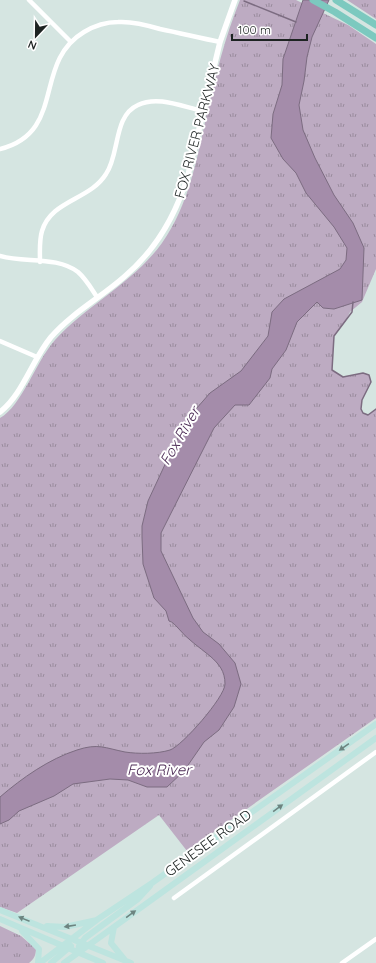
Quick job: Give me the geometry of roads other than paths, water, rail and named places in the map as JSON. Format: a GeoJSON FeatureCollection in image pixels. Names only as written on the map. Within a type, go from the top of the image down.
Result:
{"type":"FeatureCollection","features":[{"type":"Feature","properties":{"kind":"main road"},"geometry":{"type":"LineString","coordinates":[[312,0],[335,12],[376,38]]}},
{"type":"Feature","properties":{"kind":"main road"},"geometry":{"type":"LineString","coordinates":[[338,1],[376,25]]}},
{"type":"Feature","properties":{"kind":"main road","name":"GENESEE ROAD"},"geometry":{"type":"LineString","coordinates":[[39,963],[66,948],[73,939],[98,919],[152,883],[376,724]]}},
{"type":"Feature","properties":{"kind":"main road","name":"GENESEE ROAD"},"geometry":{"type":"LineString","coordinates":[[64,963],[376,738]]}},
{"type":"Feature","properties":{"kind":"main road"},"geometry":{"type":"LineString","coordinates":[[78,953],[81,942],[90,933],[145,893],[152,883]]}},
{"type":"Feature","properties":{"kind":"main road"},"geometry":{"type":"LineString","coordinates":[[0,910],[128,962]]}},
{"type":"Feature","properties":{"kind":"main road"},"geometry":{"type":"LineString","coordinates":[[0,919],[102,963]]}},
{"type":"Feature","properties":{"kind":"main road"},"geometry":{"type":"LineString","coordinates":[[40,926],[66,927],[98,919]]}},
{"type":"Feature","properties":{"kind":"main road"},"geometry":{"type":"LineString","coordinates":[[115,927],[112,943],[128,962]]}},
{"type":"Feature","properties":{"kind":"main road"},"geometry":{"type":"LineString","coordinates":[[20,928],[39,949],[39,963]]}},
{"type":"Feature","properties":{"kind":"main road"},"geometry":{"type":"LineString","coordinates":[[52,963],[66,948]]}},
{"type":"Feature","properties":{"kind":"street"},"geometry":{"type":"LineString","coordinates":[[29,0],[71,42]]}},
{"type":"Feature","properties":{"kind":"street","name":"FOX RIVER PARKWAY"},"geometry":{"type":"LineString","coordinates":[[0,412],[15,396],[37,357],[62,326],[134,268],[153,246],[168,224],[181,197],[188,175],[220,42],[235,0]]}},
{"type":"Feature","properties":{"kind":"street"},"geometry":{"type":"LineString","coordinates":[[0,149],[23,139],[36,126],[46,104],[56,64],[71,42],[93,27],[118,22],[137,23],[220,42]]}},
{"type":"Feature","properties":{"kind":"street"},"geometry":{"type":"LineString","coordinates":[[40,262],[41,236],[48,219],[60,206],[96,186],[106,176],[114,158],[121,125],[125,116],[134,107],[146,102],[159,101],[203,111]]}},
{"type":"Feature","properties":{"kind":"street"},"geometry":{"type":"LineString","coordinates":[[0,256],[18,260],[62,264],[73,269],[85,280],[97,297]]}},
{"type":"Feature","properties":{"kind":"street"},"geometry":{"type":"LineString","coordinates":[[0,341],[37,357]]}},
{"type":"Feature","properties":{"kind":"street","name":"GENESEE ROAD"},"geometry":{"type":"LineString","coordinates":[[174,898],[376,752]]}},
{"type":"Feature","properties":{"kind":"street"},"geometry":{"type":"LineString","coordinates":[[342,963],[376,939]]}},
{"type":"Feature","properties":{"kind":"water","name":"Fox River"},"geometry":{"type":"Polygon","coordinates":[[[303,0],[329,0],[312,37],[299,105],[303,130],[315,158],[334,195],[353,223],[364,248],[362,300],[334,309],[323,308],[317,302],[297,322],[286,350],[272,369],[270,378],[249,405],[235,405],[214,428],[161,533],[161,551],[193,618],[203,632],[219,644],[235,663],[241,684],[234,707],[219,730],[204,742],[184,771],[167,787],[147,787],[128,780],[110,779],[73,784],[54,796],[19,811],[9,820],[0,824],[0,797],[17,783],[46,764],[56,758],[77,750],[91,747],[101,747],[136,753],[153,753],[170,750],[176,747],[193,731],[211,710],[223,690],[225,679],[219,665],[185,636],[172,622],[169,621],[166,611],[154,598],[143,564],[142,526],[148,501],[175,443],[196,409],[210,393],[241,371],[268,336],[272,312],[284,299],[340,269],[346,260],[347,248],[334,227],[306,193],[296,173],[283,159],[271,138],[273,114],[282,85],[283,59],[303,0]]]}},
{"type":"Feature","properties":{"kind":"waterway"},"geometry":{"type":"LineString","coordinates":[[244,1],[296,22]]}},
{"type":"Feature","properties":{"kind":"waterway"},"geometry":{"type":"LineString","coordinates":[[353,302],[352,312],[334,336],[332,370],[343,377],[363,373],[369,375],[371,382],[362,400],[361,409],[363,413],[368,415],[376,409]]}}]}
